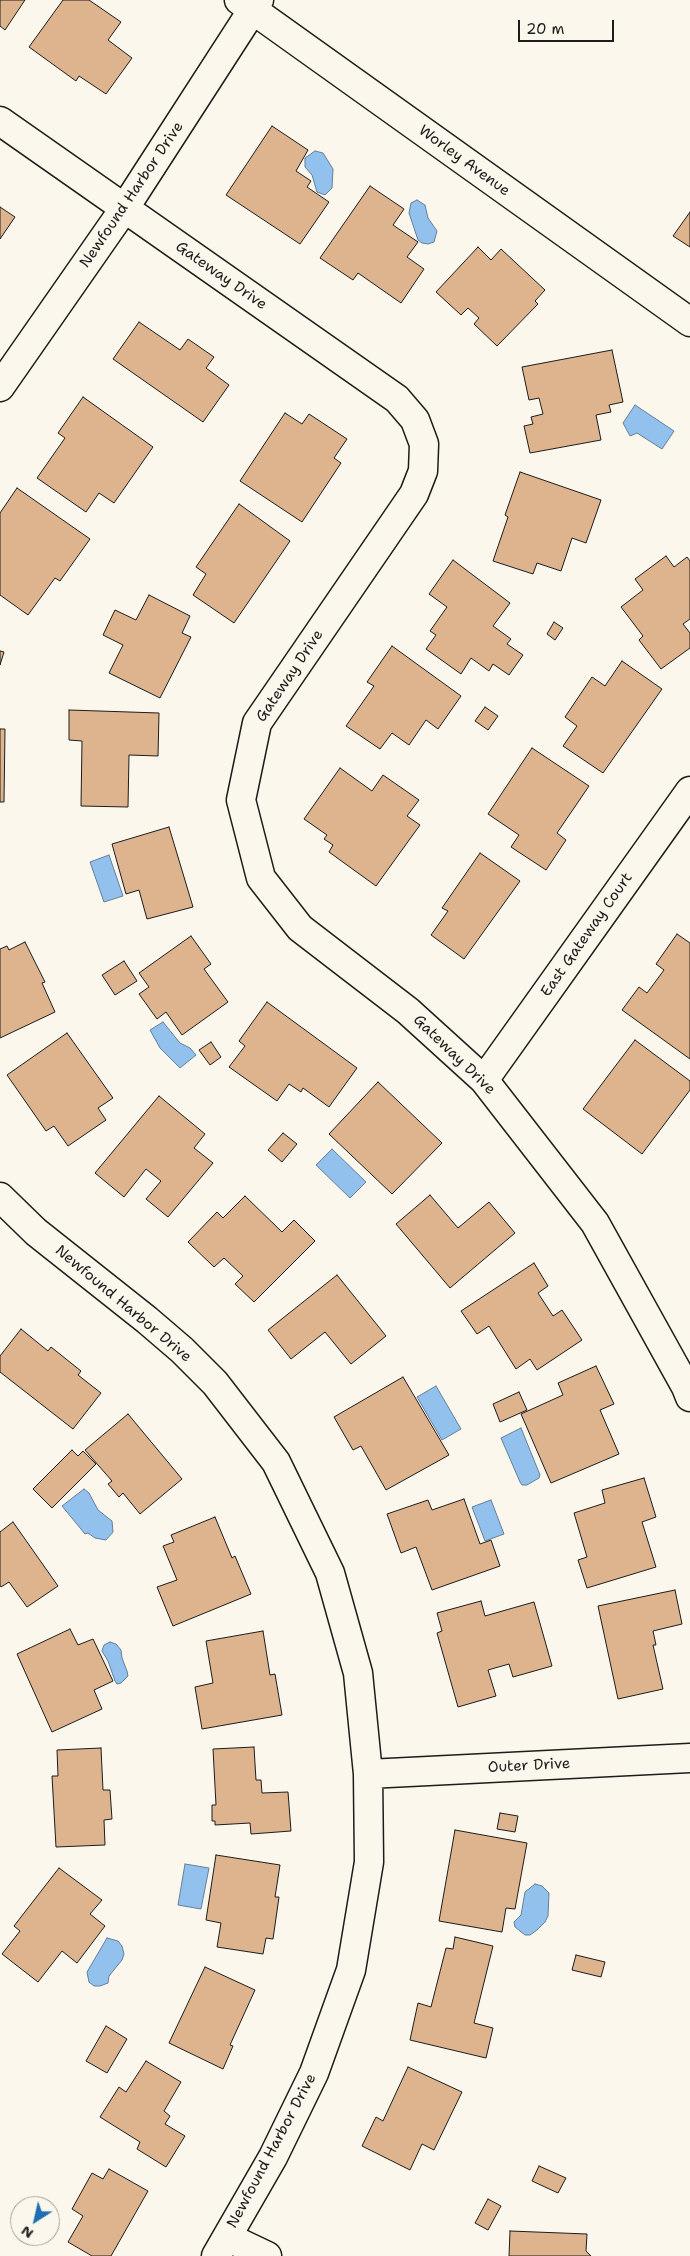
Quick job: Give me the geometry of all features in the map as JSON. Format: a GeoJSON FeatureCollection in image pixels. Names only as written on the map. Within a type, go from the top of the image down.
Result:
{"type":"FeatureCollection","features":[{"type":"Feature","properties":{"kind":"street","name":"Newfound Harbor Drive"},"geometry":{"type":"LineString","coordinates":[[0,387],[124,209],[250,3]]}},
{"type":"Feature","properties":{"kind":"street","name":"Worley Avenue"},"geometry":{"type":"LineString","coordinates":[[250,3],[690,322]]}},
{"type":"Feature","properties":{"kind":"street","name":"Gateway Drive"},"geometry":{"type":"LineString","coordinates":[[0,121],[397,399],[415,420],[424,444],[423,471],[414,494],[257,723],[241,800],[261,878],[300,928],[408,1011],[484,1080],[595,1223],[689,1389]]}},
{"type":"Feature","properties":{"kind":"street","name":"East Gateway Court"},"geometry":{"type":"LineString","coordinates":[[484,1080],[690,790]]}},
{"type":"Feature","properties":{"kind":"street","name":"Newfound Harbor Drive"},"geometry":{"type":"LineString","coordinates":[[0,1196],[36,1232],[182,1350],[214,1383],[276,1462],[330,1573],[358,1673],[368,1774],[369,1862],[351,1970],[314,2073],[273,2157],[222,2246]]}},
{"type":"Feature","properties":{"kind":"street","name":"Outer Drive"},"geometry":{"type":"LineString","coordinates":[[368,1774],[690,1758]]}},
{"type":"Feature","properties":{"kind":"street"},"geometry":{"type":"LineString","coordinates":[[222,2246],[267,2256]]}},
{"type":"Feature","properties":{"kind":"water"},"geometry":{"type":"Polygon","coordinates":[[[315,151],[323,153],[333,169],[332,188],[325,195],[317,192],[312,175],[305,167],[305,158],[315,151]]]}},
{"type":"Feature","properties":{"kind":"water"},"geometry":{"type":"Polygon","coordinates":[[[417,200],[425,205],[428,218],[437,231],[434,242],[428,244],[418,240],[409,213],[411,203],[417,200]]]}},
{"type":"Feature","properties":{"kind":"water"},"geometry":{"type":"Polygon","coordinates":[[[635,405],[674,431],[662,449],[637,433],[630,436],[623,423],[635,405]]]}},
{"type":"Feature","properties":{"kind":"water"},"geometry":{"type":"Polygon","coordinates":[[[109,855],[123,896],[104,902],[90,862],[109,855]]]}},
{"type":"Feature","properties":{"kind":"water"},"geometry":{"type":"Polygon","coordinates":[[[163,1022],[180,1043],[190,1048],[196,1055],[180,1068],[160,1048],[150,1030],[163,1022]]]}},
{"type":"Feature","properties":{"kind":"water"},"geometry":{"type":"Polygon","coordinates":[[[332,1149],[366,1182],[350,1198],[316,1165],[332,1149]]]}},
{"type":"Feature","properties":{"kind":"water"},"geometry":{"type":"Polygon","coordinates":[[[436,1386],[461,1429],[442,1440],[417,1397],[436,1386]]]}},
{"type":"Feature","properties":{"kind":"water"},"geometry":{"type":"Polygon","coordinates":[[[521,1428],[540,1475],[539,1478],[527,1485],[522,1485],[520,1482],[501,1438],[521,1428]]]}},
{"type":"Feature","properties":{"kind":"water"},"geometry":{"type":"Polygon","coordinates":[[[84,1489],[89,1493],[98,1510],[112,1521],[113,1532],[106,1540],[95,1538],[88,1533],[85,1534],[62,1506],[84,1489]]]}},
{"type":"Feature","properties":{"kind":"water"},"geometry":{"type":"Polygon","coordinates":[[[491,1500],[504,1534],[485,1541],[472,1507],[491,1500]]]}},
{"type":"Feature","properties":{"kind":"water"},"geometry":{"type":"Polygon","coordinates":[[[110,1642],[116,1644],[121,1650],[128,1676],[121,1683],[117,1684],[102,1651],[104,1645],[110,1642]]]}},
{"type":"Feature","properties":{"kind":"water"},"geometry":{"type":"Polygon","coordinates":[[[185,1864],[209,1868],[201,1909],[178,1905],[185,1864]]]}},
{"type":"Feature","properties":{"kind":"water"},"geometry":{"type":"Polygon","coordinates":[[[535,1884],[542,1886],[549,1893],[548,1916],[537,1930],[530,1935],[525,1935],[515,1927],[514,1922],[521,1915],[525,1892],[535,1884]]]}},
{"type":"Feature","properties":{"kind":"water"},"geometry":{"type":"Polygon","coordinates":[[[107,1938],[118,1941],[122,1946],[124,1954],[122,1960],[109,1976],[108,1983],[94,1986],[89,1982],[87,1972],[107,1938]]]}},
{"type":"Feature","properties":{"kind":"building"},"geometry":{"type":"Polygon","coordinates":[[[0,0],[25,0],[5,30],[0,26],[0,0]]]}},
{"type":"Feature","properties":{"kind":"building"},"geometry":{"type":"Polygon","coordinates":[[[63,0],[89,0],[121,22],[108,40],[132,58],[106,94],[79,76],[76,81],[29,47],[63,0]]]}},
{"type":"Feature","properties":{"kind":"building"},"geometry":{"type":"Polygon","coordinates":[[[272,126],[308,150],[296,171],[311,181],[307,187],[329,202],[300,244],[226,195],[272,126]]]}},
{"type":"Feature","properties":{"kind":"building"},"geometry":{"type":"Polygon","coordinates":[[[370,186],[404,209],[393,225],[418,242],[407,257],[424,269],[401,303],[358,273],[353,280],[320,258],[370,186]]]}},
{"type":"Feature","properties":{"kind":"building"},"geometry":{"type":"Polygon","coordinates":[[[0,207],[15,217],[0,239],[0,207]]]}},
{"type":"Feature","properties":{"kind":"building"},"geometry":{"type":"Polygon","coordinates":[[[690,212],[690,247],[673,236],[690,212]]]}},
{"type":"Feature","properties":{"kind":"building"},"geometry":{"type":"Polygon","coordinates":[[[478,247],[491,260],[501,249],[545,290],[535,301],[538,304],[497,346],[474,324],[479,318],[468,308],[461,315],[436,292],[478,247]]]}},
{"type":"Feature","properties":{"kind":"building"},"geometry":{"type":"Polygon","coordinates":[[[139,322],[180,350],[188,339],[214,357],[206,368],[229,385],[203,422],[113,359],[139,322]]]}},
{"type":"Feature","properties":{"kind":"building"},"geometry":{"type":"Polygon","coordinates":[[[612,350],[623,402],[609,405],[611,412],[596,415],[601,440],[530,453],[524,426],[533,424],[531,417],[543,414],[539,398],[529,400],[522,367],[612,350]]]}},
{"type":"Feature","properties":{"kind":"building"},"geometry":{"type":"Polygon","coordinates":[[[83,397],[153,447],[114,503],[99,493],[86,512],[37,478],[65,438],[58,433],[83,397]]]}},
{"type":"Feature","properties":{"kind":"building"},"geometry":{"type":"Polygon","coordinates":[[[285,413],[302,424],[309,414],[347,439],[334,458],[341,463],[302,522],[240,481],[285,413]]]}},
{"type":"Feature","properties":{"kind":"building"},"geometry":{"type":"Polygon","coordinates":[[[520,472],[601,500],[586,543],[572,538],[561,571],[537,563],[533,574],[493,561],[508,517],[505,515],[520,472]]]}},
{"type":"Feature","properties":{"kind":"building"},"geometry":{"type":"Polygon","coordinates":[[[17,488],[90,539],[60,581],[55,578],[28,615],[0,595],[0,513],[17,488]]]}},
{"type":"Feature","properties":{"kind":"building"},"geometry":{"type":"Polygon","coordinates":[[[239,504],[290,541],[234,623],[193,595],[206,574],[196,567],[239,504]]]}},
{"type":"Feature","properties":{"kind":"building"},"geometry":{"type":"Polygon","coordinates":[[[666,556],[674,567],[687,557],[690,561],[690,619],[683,624],[690,633],[690,648],[661,669],[639,640],[643,636],[621,607],[643,590],[635,579],[666,556]]]}},
{"type":"Feature","properties":{"kind":"building"},"geometry":{"type":"Polygon","coordinates":[[[453,560],[510,603],[493,626],[511,639],[507,644],[523,655],[509,675],[493,664],[489,671],[471,658],[461,674],[426,649],[436,635],[430,631],[447,607],[429,594],[453,560]]]}},
{"type":"Feature","properties":{"kind":"building"},"geometry":{"type":"Polygon","coordinates":[[[149,595],[190,616],[182,633],[191,637],[160,698],[109,673],[123,645],[103,635],[115,610],[136,620],[149,595]]]}},
{"type":"Feature","properties":{"kind":"building"},"geometry":{"type":"Polygon","coordinates":[[[554,622],[563,628],[555,640],[547,634],[554,622]]]}},
{"type":"Feature","properties":{"kind":"building"},"geometry":{"type":"Polygon","coordinates":[[[392,646],[461,696],[438,729],[426,720],[409,745],[392,733],[380,749],[346,726],[374,686],[367,682],[392,646]]]}},
{"type":"Feature","properties":{"kind":"building"},"geometry":{"type":"Polygon","coordinates":[[[0,651],[4,652],[0,665],[0,651]]]}},
{"type":"Feature","properties":{"kind":"building"},"geometry":{"type":"Polygon","coordinates":[[[622,661],[662,689],[603,773],[563,746],[577,726],[565,717],[592,677],[605,686],[622,661]]]}},
{"type":"Feature","properties":{"kind":"building"},"geometry":{"type":"Polygon","coordinates":[[[485,707],[498,716],[488,730],[475,721],[485,707]]]}},
{"type":"Feature","properties":{"kind":"building"},"geometry":{"type":"Polygon","coordinates":[[[69,710],[159,713],[158,756],[129,755],[128,807],[81,806],[82,741],[69,740],[69,710]]]}},
{"type":"Feature","properties":{"kind":"building"},"geometry":{"type":"Polygon","coordinates":[[[0,729],[5,729],[4,802],[0,802],[0,729]]]}},
{"type":"Feature","properties":{"kind":"building"},"geometry":{"type":"Polygon","coordinates":[[[532,748],[589,786],[557,833],[566,840],[546,870],[511,847],[519,835],[488,814],[532,748]]]}},
{"type":"Feature","properties":{"kind":"building"},"geometry":{"type":"Polygon","coordinates":[[[340,768],[372,791],[383,775],[419,800],[407,816],[420,825],[376,886],[329,852],[333,845],[324,839],[327,835],[304,819],[340,768]]]}},
{"type":"Feature","properties":{"kind":"building"},"geometry":{"type":"Polygon","coordinates":[[[169,827],[193,907],[147,919],[139,890],[126,894],[112,844],[169,827]]]}},
{"type":"Feature","properties":{"kind":"building"},"geometry":{"type":"Polygon","coordinates":[[[480,853],[520,881],[464,959],[431,935],[448,911],[442,908],[480,853]]]}},
{"type":"Feature","properties":{"kind":"building"},"geometry":{"type":"Polygon","coordinates":[[[677,934],[690,943],[690,1059],[622,1010],[639,987],[647,993],[664,970],[656,964],[677,934]]]}},
{"type":"Feature","properties":{"kind":"building"},"geometry":{"type":"Polygon","coordinates":[[[191,936],[211,964],[204,969],[228,1002],[182,1035],[166,1012],[157,1019],[139,994],[149,987],[139,973],[191,936]]]}},
{"type":"Feature","properties":{"kind":"building"},"geometry":{"type":"Polygon","coordinates":[[[25,942],[45,982],[42,983],[55,1012],[0,1038],[0,949],[7,946],[9,950],[25,942]]]}},
{"type":"Feature","properties":{"kind":"building"},"geometry":{"type":"Polygon","coordinates":[[[124,961],[137,981],[115,995],[102,975],[124,961]]]}},
{"type":"Feature","properties":{"kind":"building"},"geometry":{"type":"Polygon","coordinates":[[[267,1002],[357,1068],[329,1107],[303,1088],[301,1092],[289,1084],[277,1101],[229,1067],[245,1046],[239,1041],[267,1002]]]}},
{"type":"Feature","properties":{"kind":"building"},"geometry":{"type":"Polygon","coordinates":[[[67,1033],[113,1098],[98,1108],[106,1120],[68,1146],[54,1126],[46,1131],[7,1075],[67,1033]]]}},
{"type":"Feature","properties":{"kind":"building"},"geometry":{"type":"Polygon","coordinates":[[[635,1040],[690,1081],[690,1090],[642,1154],[583,1109],[635,1040]]]}},
{"type":"Feature","properties":{"kind":"building"},"geometry":{"type":"Polygon","coordinates":[[[211,1042],[221,1057],[210,1065],[199,1050],[211,1042]]]}},
{"type":"Feature","properties":{"kind":"building"},"geometry":{"type":"Polygon","coordinates":[[[378,1082],[442,1143],[392,1194],[329,1134],[378,1082]]]}},
{"type":"Feature","properties":{"kind":"building"},"geometry":{"type":"Polygon","coordinates":[[[159,1096],[205,1134],[194,1148],[213,1163],[168,1217],[146,1199],[161,1181],[146,1169],[124,1197],[95,1173],[159,1096]]]}},
{"type":"Feature","properties":{"kind":"building"},"geometry":{"type":"Polygon","coordinates":[[[283,1133],[297,1144],[282,1162],[268,1150],[283,1133]]]}},
{"type":"Feature","properties":{"kind":"building"},"geometry":{"type":"Polygon","coordinates":[[[430,1195],[458,1228],[489,1202],[515,1233],[450,1288],[396,1224],[430,1195]]]}},
{"type":"Feature","properties":{"kind":"building"},"geometry":{"type":"Polygon","coordinates":[[[245,1196],[282,1232],[294,1220],[315,1241],[254,1302],[235,1284],[243,1276],[224,1258],[214,1267],[188,1242],[217,1212],[223,1218],[245,1196]]]}},
{"type":"Feature","properties":{"kind":"building"},"geometry":{"type":"Polygon","coordinates":[[[534,1263],[548,1286],[538,1293],[553,1316],[562,1310],[582,1340],[537,1370],[530,1359],[516,1369],[489,1326],[477,1334],[461,1311],[534,1263]]]}},
{"type":"Feature","properties":{"kind":"building"},"geometry":{"type":"Polygon","coordinates":[[[337,1275],[386,1336],[351,1364],[325,1332],[291,1359],[268,1330],[337,1275]]]}},
{"type":"Feature","properties":{"kind":"building"},"geometry":{"type":"Polygon","coordinates":[[[21,1329],[48,1351],[51,1347],[81,1371],[78,1375],[101,1393],[73,1429],[0,1372],[0,1356],[21,1329]]]}},
{"type":"Feature","properties":{"kind":"building"},"geometry":{"type":"Polygon","coordinates":[[[596,1366],[614,1404],[600,1410],[619,1454],[551,1483],[521,1414],[563,1395],[558,1383],[596,1366]]]}},
{"type":"Feature","properties":{"kind":"building"},"geometry":{"type":"Polygon","coordinates":[[[403,1377],[449,1455],[386,1490],[361,1446],[353,1450],[334,1417],[403,1377]]]}},
{"type":"Feature","properties":{"kind":"building"},"geometry":{"type":"Polygon","coordinates":[[[519,1392],[527,1410],[500,1422],[493,1404],[519,1392]]]}},
{"type":"Feature","properties":{"kind":"building"},"geometry":{"type":"Polygon","coordinates":[[[128,1414],[182,1479],[140,1514],[123,1493],[119,1497],[108,1484],[112,1481],[85,1450],[128,1414]]]}},
{"type":"Feature","properties":{"kind":"building"},"geometry":{"type":"Polygon","coordinates":[[[72,1450],[78,1456],[83,1451],[96,1464],[52,1508],[33,1489],[72,1450]]]}},
{"type":"Feature","properties":{"kind":"building"},"geometry":{"type":"Polygon","coordinates":[[[644,1478],[656,1517],[642,1522],[656,1567],[587,1588],[578,1560],[587,1557],[574,1513],[605,1503],[602,1490],[644,1478]]]}},
{"type":"Feature","properties":{"kind":"building"},"geometry":{"type":"Polygon","coordinates":[[[464,1499],[480,1544],[491,1540],[500,1566],[432,1590],[416,1547],[401,1553],[387,1514],[428,1500],[432,1510],[464,1499]]]}},
{"type":"Feature","properties":{"kind":"building"},"geometry":{"type":"Polygon","coordinates":[[[215,1517],[232,1558],[235,1556],[251,1594],[173,1626],[157,1587],[177,1580],[163,1546],[174,1542],[171,1535],[215,1517]]]}},
{"type":"Feature","properties":{"kind":"building"},"geometry":{"type":"Polygon","coordinates":[[[13,1522],[58,1586],[27,1607],[9,1582],[1,1587],[0,1585],[0,1532],[13,1522]]]}},
{"type":"Feature","properties":{"kind":"building"},"geometry":{"type":"Polygon","coordinates":[[[675,1590],[682,1624],[653,1631],[656,1645],[653,1645],[663,1689],[618,1699],[598,1606],[675,1590]]]}},
{"type":"Feature","properties":{"kind":"building"},"geometry":{"type":"Polygon","coordinates":[[[481,1601],[485,1616],[534,1602],[552,1666],[513,1677],[509,1664],[488,1670],[496,1696],[458,1707],[437,1633],[442,1631],[437,1613],[481,1601]]]}},
{"type":"Feature","properties":{"kind":"building"},"geometry":{"type":"Polygon","coordinates":[[[70,1629],[78,1645],[93,1639],[113,1681],[94,1690],[102,1709],[52,1732],[17,1654],[70,1629]]]}},
{"type":"Feature","properties":{"kind":"building"},"geometry":{"type":"Polygon","coordinates":[[[263,1631],[270,1675],[275,1674],[282,1715],[202,1729],[195,1687],[213,1683],[206,1641],[263,1631]]]}},
{"type":"Feature","properties":{"kind":"building"},"geometry":{"type":"Polygon","coordinates":[[[254,1747],[256,1780],[261,1780],[262,1793],[288,1792],[291,1831],[251,1834],[250,1823],[215,1825],[215,1821],[212,1821],[212,1805],[216,1805],[213,1749],[254,1747]]]}},
{"type":"Feature","properties":{"kind":"building"},"geometry":{"type":"Polygon","coordinates":[[[101,1748],[103,1790],[110,1790],[112,1819],[104,1820],[105,1845],[56,1847],[52,1776],[58,1776],[57,1750],[101,1748]]]}},
{"type":"Feature","properties":{"kind":"building"},"geometry":{"type":"Polygon","coordinates":[[[500,1813],[518,1816],[515,1832],[497,1829],[500,1813]]]}},
{"type":"Feature","properties":{"kind":"building"},"geometry":{"type":"Polygon","coordinates":[[[455,1830],[527,1843],[515,1909],[506,1908],[502,1932],[439,1921],[455,1830]]]}},
{"type":"Feature","properties":{"kind":"building"},"geometry":{"type":"Polygon","coordinates":[[[216,1855],[280,1865],[275,1897],[279,1897],[273,1939],[266,1938],[263,1954],[217,1947],[221,1923],[206,1920],[216,1855]]]}},
{"type":"Feature","properties":{"kind":"building"},"geometry":{"type":"Polygon","coordinates":[[[59,1868],[102,1900],[90,1914],[105,1926],[77,1963],[62,1951],[38,1982],[2,1954],[20,1931],[14,1926],[59,1868]]]}},
{"type":"Feature","properties":{"kind":"building"},"geometry":{"type":"Polygon","coordinates":[[[455,1937],[493,1946],[474,2023],[493,2028],[486,2058],[410,2040],[418,2003],[431,2007],[446,1948],[453,1949],[455,1937]]]}},
{"type":"Feature","properties":{"kind":"building"},"geometry":{"type":"Polygon","coordinates":[[[576,1955],[605,1962],[601,1977],[572,1970],[576,1955]]]}},
{"type":"Feature","properties":{"kind":"building"},"geometry":{"type":"Polygon","coordinates":[[[205,1967],[255,1990],[230,2045],[233,2046],[223,2069],[169,2043],[205,1967]]]}},
{"type":"Feature","properties":{"kind":"building"},"geometry":{"type":"Polygon","coordinates":[[[106,2026],[127,2039],[107,2073],[86,2061],[106,2026]]]}},
{"type":"Feature","properties":{"kind":"building"},"geometry":{"type":"Polygon","coordinates":[[[146,2061],[181,2082],[164,2111],[170,2116],[165,2124],[185,2136],[166,2167],[137,2149],[140,2142],[100,2117],[119,2087],[126,2092],[146,2061]]]}},
{"type":"Feature","properties":{"kind":"building"},"geometry":{"type":"Polygon","coordinates":[[[408,2067],[462,2092],[434,2150],[422,2144],[410,2170],[362,2146],[376,2117],[383,2121],[408,2067]]]}},
{"type":"Feature","properties":{"kind":"building"},"geometry":{"type":"Polygon","coordinates":[[[539,2166],[566,2178],[558,2193],[532,2181],[539,2166]]]}},
{"type":"Feature","properties":{"kind":"building"},"geometry":{"type":"Polygon","coordinates":[[[109,2169],[148,2191],[111,2256],[92,2256],[68,2242],[83,2216],[72,2209],[92,2173],[103,2179],[109,2169]]]}},
{"type":"Feature","properties":{"kind":"building"},"geometry":{"type":"Polygon","coordinates":[[[488,2199],[501,2206],[488,2230],[475,2223],[488,2199]]]}},
{"type":"Feature","properties":{"kind":"building"},"geometry":{"type":"Polygon","coordinates":[[[510,2231],[587,2234],[586,2251],[591,2256],[509,2256],[510,2231]]]}}]}
